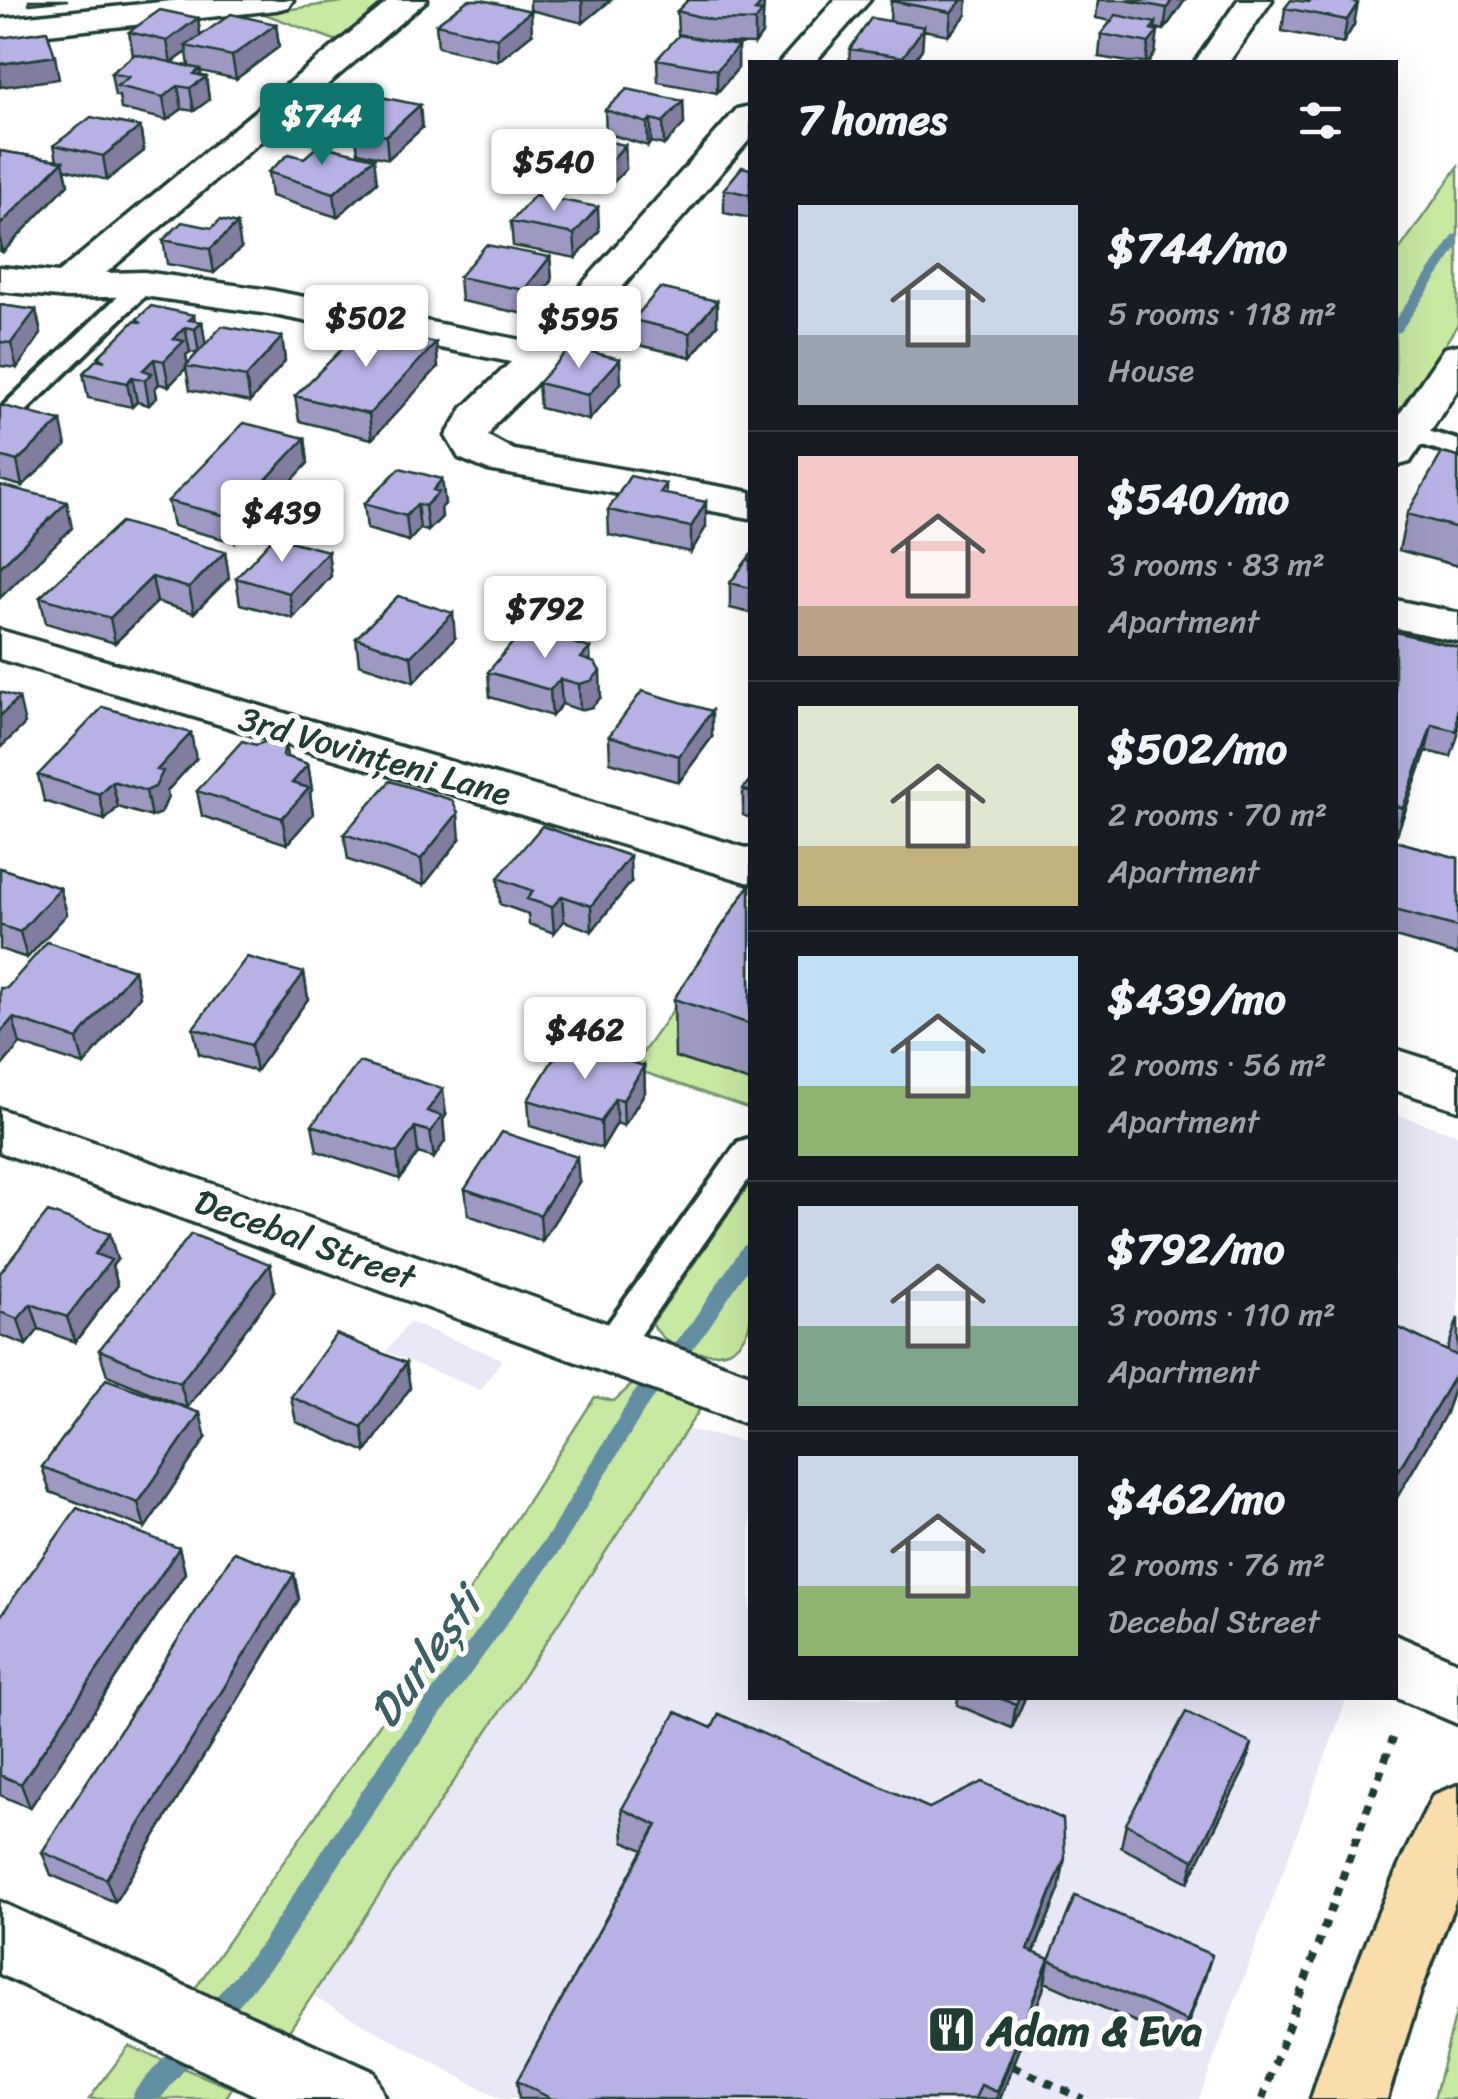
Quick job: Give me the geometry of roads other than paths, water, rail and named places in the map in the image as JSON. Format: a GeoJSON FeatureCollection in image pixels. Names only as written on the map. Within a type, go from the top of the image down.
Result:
{"type":"FeatureCollection","features":[{"type":"Feature","properties":{"kind":"main road"},"geometry":{"type":"LineString","coordinates":[[1349,2099],[1376,2009],[1425,1882],[1458,1818]]}},
{"type":"Feature","properties":{"kind":"street"},"geometry":{"type":"LineString","coordinates":[[0,29],[276,0]]}},
{"type":"Feature","properties":{"kind":"street"},"geometry":{"type":"LineString","coordinates":[[68,286],[410,0]]}},
{"type":"Feature","properties":{"kind":"street"},"geometry":{"type":"LineString","coordinates":[[799,60],[853,0]]}},
{"type":"Feature","properties":{"kind":"street"},"geometry":{"type":"LineString","coordinates":[[1213,60],[1256,0]]}},
{"type":"Feature","properties":{"kind":"street"},"geometry":{"type":"LineString","coordinates":[[748,119],[541,356],[478,418],[467,436],[474,449],[503,461],[748,504]]}},
{"type":"Feature","properties":{"kind":"street"},"geometry":{"type":"LineString","coordinates":[[0,279],[68,286],[144,284],[288,306],[541,356]]}},
{"type":"Feature","properties":{"kind":"street"},"geometry":{"type":"LineString","coordinates":[[1402,443],[1458,357]]}},
{"type":"Feature","properties":{"kind":"street"},"geometry":{"type":"LineString","coordinates":[[1398,615],[1458,627]]}},
{"type":"Feature","properties":{"kind":"street","name":"3rd Vovințeni Lane"},"geometry":{"type":"LineString","coordinates":[[0,644],[748,865]]}},
{"type":"Feature","properties":{"kind":"street"},"geometry":{"type":"LineString","coordinates":[[1398,1071],[1458,1090]]}},
{"type":"Feature","properties":{"kind":"street","name":"Decebal Street"},"geometry":{"type":"LineString","coordinates":[[0,1130],[728,1392]]}},
{"type":"Feature","properties":{"kind":"street"},"geometry":{"type":"LineString","coordinates":[[1398,1666],[1458,1694]]}},
{"type":"Feature","properties":{"kind":"street"},"geometry":{"type":"LineString","coordinates":[[0,1937],[347,2099]]}},
{"type":"Feature","properties":{"kind":"lane"},"geometry":{"type":"LineString","coordinates":[[8,415],[144,284]]}},
{"type":"Feature","properties":{"kind":"lane"},"geometry":{"type":"LineString","coordinates":[[1402,443],[1458,448]]}},
{"type":"Feature","properties":{"kind":"lane"},"geometry":{"type":"LineString","coordinates":[[617,1352],[748,1154]]}},
{"type":"Feature","properties":{"kind":"waterway","name":"Durlești"},"geometry":{"type":"LineString","coordinates":[[1398,325],[1458,238]]}},
{"type":"Feature","properties":{"kind":"waterway","name":"Durlești"},"geometry":{"type":"LineString","coordinates":[[212,2019],[269,1952],[399,1754],[556,1540],[640,1400],[698,1328],[748,1254]]}},
{"type":"Feature","properties":{"kind":"waterway","name":"Durlești"},"geometry":{"type":"LineString","coordinates":[[144,2099],[192,2043]]}},
{"type":"Feature","properties":{"kind":"place","name":"Adam & Eva"},"geometry":{"type":"Point","coordinates":[952,2030]}}]}
